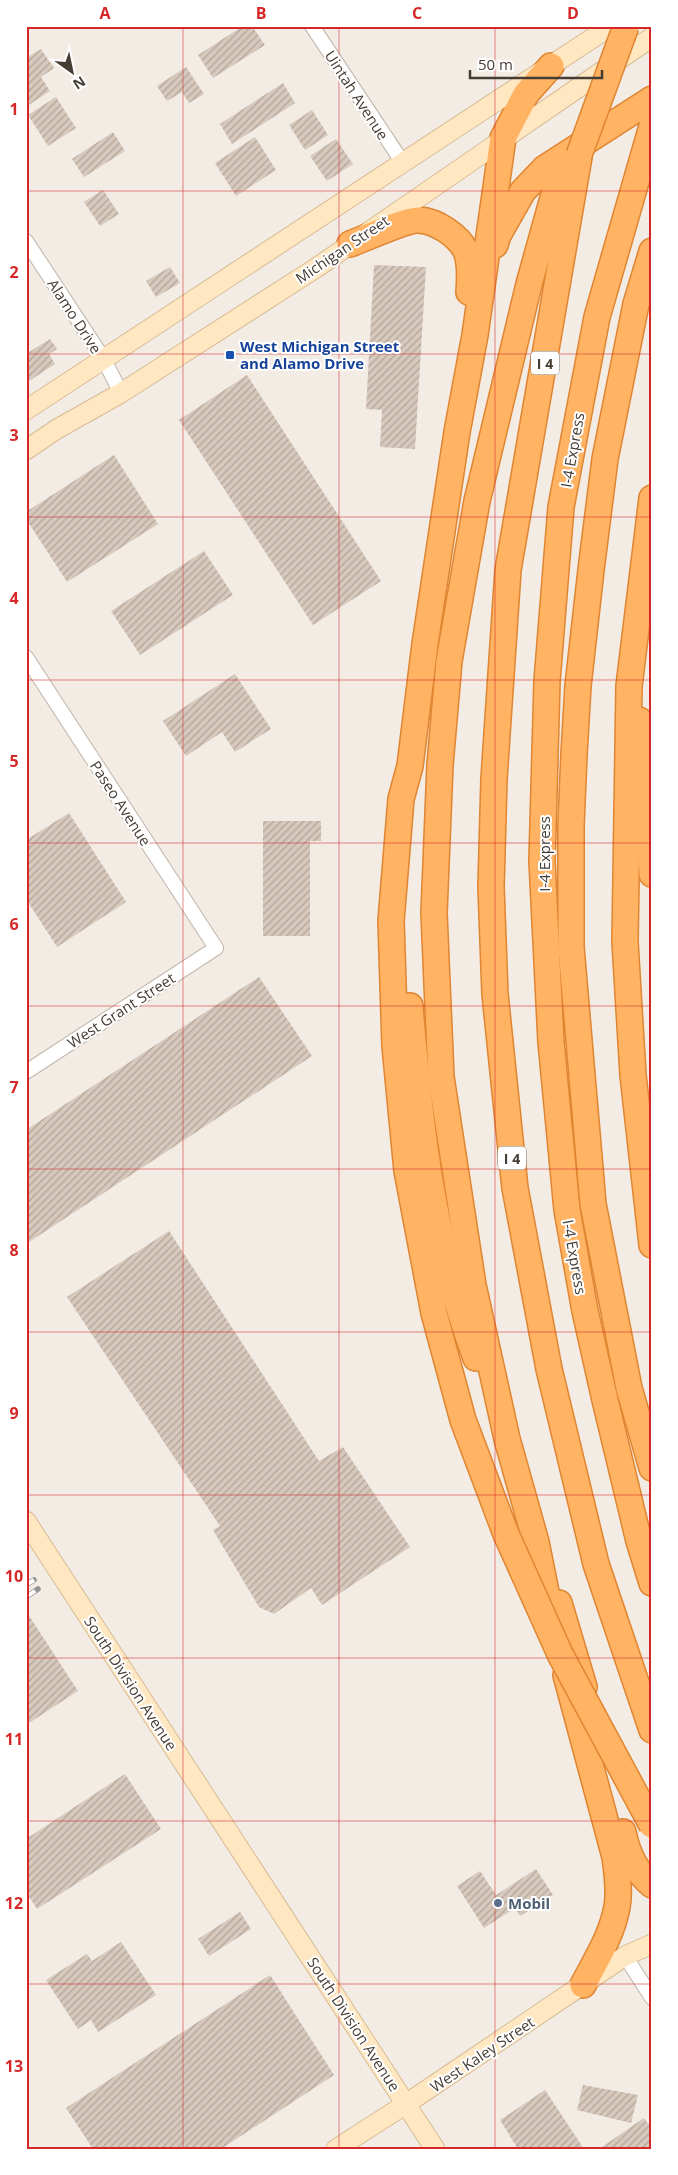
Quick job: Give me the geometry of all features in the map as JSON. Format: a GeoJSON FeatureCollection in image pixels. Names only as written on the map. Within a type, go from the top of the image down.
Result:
{"type":"FeatureCollection","features":[{"type":"Feature","properties":{"kind":"highway","name":"I 4"},"geometry":{"type":"LineString","coordinates":[[626,26],[579,155],[508,570],[494,779],[491,887],[495,994],[515,1188],[548,1369],[596,1564],[652,1730]]}},
{"type":"Feature","properties":{"kind":"highway"},"geometry":{"type":"LineString","coordinates":[[551,66],[526,94],[503,138],[480,299],[457,432],[425,644],[410,766],[401,799],[391,922],[395,1046],[408,1170],[434,1312],[463,1420],[506,1534],[560,1654],[652,1825]]}},
{"type":"Feature","properties":{"kind":"highway"},"geometry":{"type":"LineString","coordinates":[[480,299],[498,234],[523,191],[545,168],[652,99]]}},
{"type":"Feature","properties":{"kind":"highway","name":"I-4 Express"},"geometry":{"type":"LineString","coordinates":[[649,134],[597,317],[561,507],[547,681],[542,860],[551,1042],[567,1210],[585,1311],[605,1400],[639,1541],[652,1583]]}},
{"type":"Feature","properties":{"kind":"highway"},"geometry":{"type":"LineString","coordinates":[[579,155],[558,180],[529,284],[477,501],[449,661],[440,766],[434,913],[440,1077],[473,1286],[508,1439],[536,1542],[554,1627],[615,1857],[618,1884],[617,1906],[612,1928],[583,1985]]}},
{"type":"Feature","properties":{"kind":"highway"},"geometry":{"type":"LineString","coordinates":[[350,244],[418,220],[443,228],[456,238],[466,250],[470,268],[470,288],[457,432]]}},
{"type":"Feature","properties":{"kind":"highway","name":"I-4 Express"},"geometry":{"type":"LineString","coordinates":[[652,251],[636,304],[605,459],[591,570],[578,686],[571,826],[571,947],[593,1204],[629,1388],[652,1468]]}},
{"type":"Feature","properties":{"kind":"highway"},"geometry":{"type":"LineString","coordinates":[[652,498],[629,686],[625,942],[633,1075],[652,1245]]}},
{"type":"Feature","properties":{"kind":"highway"},"geometry":{"type":"LineString","coordinates":[[629,686],[645,741],[652,874]]}},
{"type":"Feature","properties":{"kind":"highway"},"geometry":{"type":"LineString","coordinates":[[410,766],[412,798],[405,896],[405,948],[425,1159],[454,1295],[508,1439]]}},
{"type":"Feature","properties":{"kind":"highway"},"geometry":{"type":"LineString","coordinates":[[536,1542],[566,1624],[628,1853],[642,1877],[652,1885]]}},
{"type":"Feature","properties":{"kind":"highway"},"geometry":{"type":"LineString","coordinates":[[618,1811],[638,1832],[652,1837]]}},
{"type":"Feature","properties":{"kind":"main road"},"geometry":{"type":"LineString","coordinates":[[26,410],[610,26]]}},
{"type":"Feature","properties":{"kind":"main road","name":"Michigan Street"},"geometry":{"type":"LineString","coordinates":[[26,450],[121,393],[350,244],[652,38]]}},
{"type":"Feature","properties":{"kind":"main road","name":"South Division Avenue"},"geometry":{"type":"LineString","coordinates":[[26,1521],[435,2149]]}},
{"type":"Feature","properties":{"kind":"main road","name":"West Kaley Street"},"geometry":{"type":"LineString","coordinates":[[336,2149],[625,1956],[652,1929]]}},
{"type":"Feature","properties":{"kind":"main road","name":"West Kaley Street"},"geometry":{"type":"LineString","coordinates":[[625,1956],[652,1944]]}},
{"type":"Feature","properties":{"kind":"street","name":"Uintah Avenue"},"geometry":{"type":"LineString","coordinates":[[312,26],[402,163]]}},
{"type":"Feature","properties":{"kind":"street","name":"Alamo Drive"},"geometry":{"type":"LineString","coordinates":[[26,241],[103,358],[121,393]]}},
{"type":"Feature","properties":{"kind":"street","name":"Paseo Avenue"},"geometry":{"type":"LineString","coordinates":[[26,657],[216,948]]}},
{"type":"Feature","properties":{"kind":"street","name":"West Grant Street"},"geometry":{"type":"LineString","coordinates":[[26,1072],[216,948]]}},
{"type":"Feature","properties":{"kind":"street"},"geometry":{"type":"LineString","coordinates":[[625,1956],[652,1998]]}},
{"type":"Feature","properties":{"kind":"building"},"geometry":{"type":"Polygon","coordinates":[[[243,26],[252,26],[265,45],[213,78],[198,55],[243,26]]]}},
{"type":"Feature","properties":{"kind":"building"},"geometry":{"type":"Polygon","coordinates":[[[41,49],[54,68],[41,77],[50,91],[26,107],[26,58],[41,49]]]}},
{"type":"Feature","properties":{"kind":"building"},"geometry":{"type":"Polygon","coordinates":[[[186,67],[204,94],[189,103],[182,92],[167,101],[157,86],[186,67]]]}},
{"type":"Feature","properties":{"kind":"building"},"geometry":{"type":"Polygon","coordinates":[[[283,83],[295,103],[232,144],[220,124],[283,83]]]}},
{"type":"Feature","properties":{"kind":"building"},"geometry":{"type":"Polygon","coordinates":[[[56,97],[76,128],[48,146],[28,115],[56,97]]]}},
{"type":"Feature","properties":{"kind":"building"},"geometry":{"type":"Polygon","coordinates":[[[312,110],[328,135],[305,150],[289,125],[312,110]]]}},
{"type":"Feature","properties":{"kind":"building"},"geometry":{"type":"Polygon","coordinates":[[[113,132],[125,151],[84,177],[72,159],[113,132]]]}},
{"type":"Feature","properties":{"kind":"building"},"geometry":{"type":"Polygon","coordinates":[[[255,137],[276,170],[236,196],[215,163],[255,137]]]}},
{"type":"Feature","properties":{"kind":"building"},"geometry":{"type":"Polygon","coordinates":[[[336,139],[353,164],[327,181],[310,156],[336,139]]]}},
{"type":"Feature","properties":{"kind":"building"},"geometry":{"type":"Polygon","coordinates":[[[103,190],[119,214],[100,226],[84,202],[103,190]]]}},
{"type":"Feature","properties":{"kind":"building"},"geometry":{"type":"Polygon","coordinates":[[[374,265],[426,267],[415,449],[380,447],[382,410],[366,409],[374,265]]]}},
{"type":"Feature","properties":{"kind":"building"},"geometry":{"type":"Polygon","coordinates":[[[170,267],[180,283],[156,297],[146,281],[170,267]]]}},
{"type":"Feature","properties":{"kind":"building"},"geometry":{"type":"Polygon","coordinates":[[[50,339],[57,349],[49,354],[55,364],[26,383],[26,354],[50,339]]]}},
{"type":"Feature","properties":{"kind":"building"},"geometry":{"type":"Polygon","coordinates":[[[247,375],[381,581],[313,625],[179,420],[247,375]]]}},
{"type":"Feature","properties":{"kind":"building"},"geometry":{"type":"Polygon","coordinates":[[[114,455],[158,524],[67,582],[26,519],[26,512],[114,455]]]}},
{"type":"Feature","properties":{"kind":"building"},"geometry":{"type":"Polygon","coordinates":[[[204,551],[233,595],[140,655],[111,611],[204,551]]]}},
{"type":"Feature","properties":{"kind":"building"},"geometry":{"type":"Polygon","coordinates":[[[235,674],[271,729],[235,752],[222,732],[186,756],[163,721],[235,674]]]}},
{"type":"Feature","properties":{"kind":"building"},"geometry":{"type":"Polygon","coordinates":[[[69,813],[126,902],[57,947],[26,899],[26,840],[69,813]]]}},
{"type":"Feature","properties":{"kind":"building"},"geometry":{"type":"Polygon","coordinates":[[[263,821],[321,821],[321,841],[310,841],[310,936],[263,936],[263,821]]]}},
{"type":"Feature","properties":{"kind":"building"},"geometry":{"type":"Polygon","coordinates":[[[259,977],[312,1056],[26,1244],[26,1130],[259,977]]]}},
{"type":"Feature","properties":{"kind":"building"},"geometry":{"type":"Polygon","coordinates":[[[169,1231],[319,1461],[343,1447],[410,1547],[322,1605],[311,1588],[274,1614],[259,1607],[213,1530],[220,1526],[67,1297],[169,1231]]]}},
{"type":"Feature","properties":{"kind":"building"},"geometry":{"type":"Polygon","coordinates":[[[26,1611],[78,1691],[26,1725],[26,1611]]]}},
{"type":"Feature","properties":{"kind":"building"},"geometry":{"type":"Polygon","coordinates":[[[125,1774],[161,1829],[37,1909],[26,1892],[26,1839],[125,1774]]]}},
{"type":"Feature","properties":{"kind":"building"},"geometry":{"type":"Polygon","coordinates":[[[536,1869],[553,1895],[520,1916],[515,1908],[484,1928],[457,1886],[480,1871],[496,1895],[536,1869]]]}},
{"type":"Feature","properties":{"kind":"building"},"geometry":{"type":"Polygon","coordinates":[[[240,1912],[251,1929],[209,1956],[198,1939],[240,1912]]]}},
{"type":"Feature","properties":{"kind":"building"},"geometry":{"type":"Polygon","coordinates":[[[121,1942],[156,1995],[98,2032],[91,2020],[78,2029],[46,1980],[87,1954],[92,1961],[121,1942]]]}},
{"type":"Feature","properties":{"kind":"building"},"geometry":{"type":"Polygon","coordinates":[[[270,1975],[334,2075],[221,2149],[93,2149],[66,2108],[270,1975]]]}},
{"type":"Feature","properties":{"kind":"building"},"geometry":{"type":"Polygon","coordinates":[[[583,2085],[638,2095],[631,2123],[577,2110],[583,2085]]]}},
{"type":"Feature","properties":{"kind":"building"},"geometry":{"type":"Polygon","coordinates":[[[545,2090],[584,2149],[518,2149],[500,2120],[545,2090]]]}},
{"type":"Feature","properties":{"kind":"building"},"geometry":{"type":"Polygon","coordinates":[[[644,2118],[652,2129],[652,2149],[599,2149],[644,2118]]]}},
{"type":"Feature","properties":{"kind":"railway"},"geometry":{"type":"LineString","coordinates":[[26,1585],[34,1580]]}},
{"type":"Feature","properties":{"kind":"railway"},"geometry":{"type":"LineString","coordinates":[[26,1597],[38,1589]]}},
{"type":"Feature","properties":{"kind":"place","name":"West Michigan Street and Alamo Drive"},"geometry":{"type":"Point","coordinates":[230,355]}},
{"type":"Feature","properties":{"kind":"place","name":"Mobil"},"geometry":{"type":"Point","coordinates":[498,1903]}}]}
